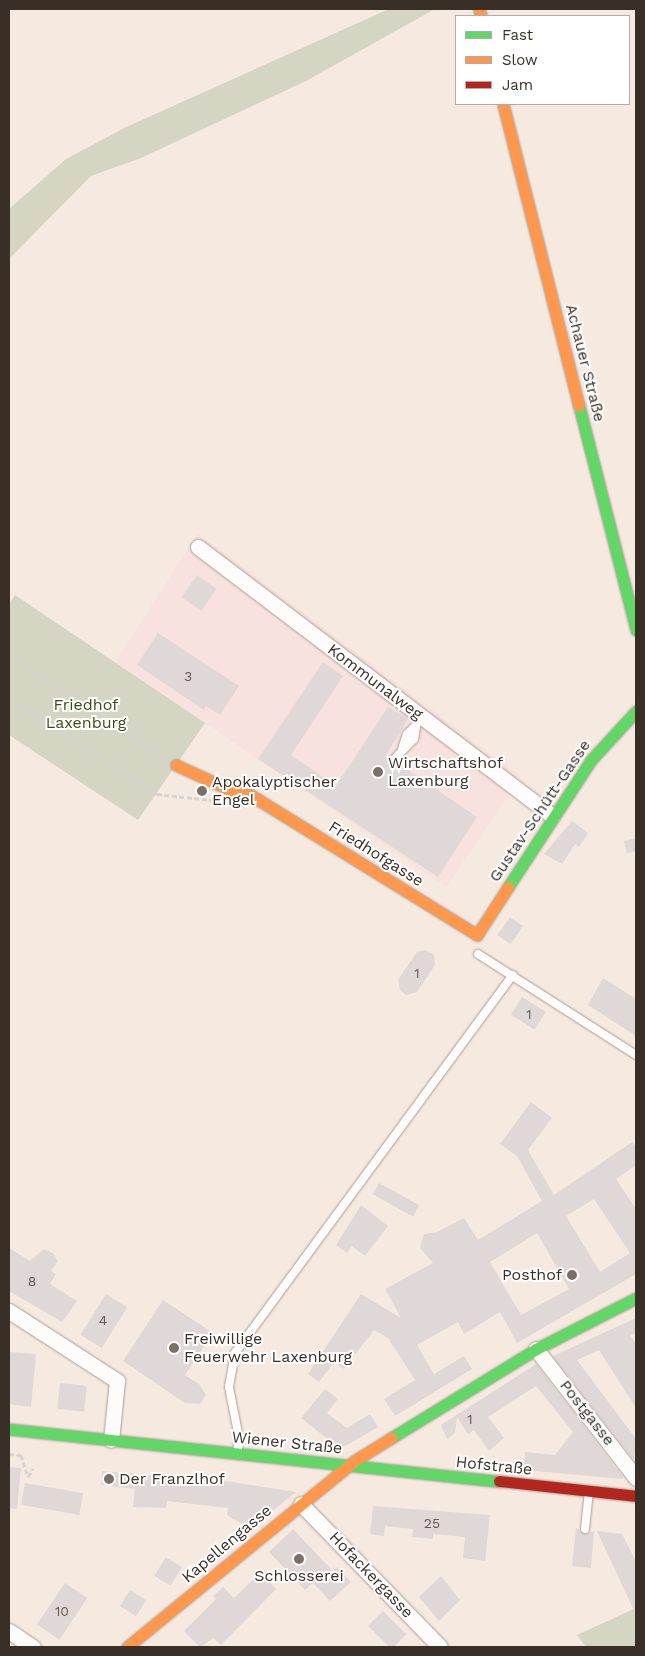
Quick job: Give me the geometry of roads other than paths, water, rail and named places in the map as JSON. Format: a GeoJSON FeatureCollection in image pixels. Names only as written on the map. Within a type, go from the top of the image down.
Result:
{"type":"FeatureCollection","features":[{"type":"Feature","properties":{"kind":"street","name":"Achauer Straße"},"geometry":{"type":"LineString","coordinates":[[503,105],[636,630]]}},
{"type":"Feature","properties":{"kind":"street","name":"Kommunalweg"},"geometry":{"type":"LineString","coordinates":[[198,548],[420,723],[553,816]]}},
{"type":"Feature","properties":{"kind":"street","name":"Gustav-Schütt-Gasse"},"geometry":{"type":"LineString","coordinates":[[476,935],[553,816],[592,760],[636,711]]}},
{"type":"Feature","properties":{"kind":"street","name":"Friedhofgasse"},"geometry":{"type":"LineString","coordinates":[[176,765],[235,792],[249,794],[476,935]]}},
{"type":"Feature","properties":{"kind":"street","name":"Wiener Straße"},"geometry":{"type":"LineString","coordinates":[[9,1429],[348,1467],[536,1349],[636,1298]]}},
{"type":"Feature","properties":{"kind":"street"},"geometry":{"type":"LineString","coordinates":[[9,1310],[117,1381],[111,1440]]}},
{"type":"Feature","properties":{"kind":"street","name":"Postgasse"},"geometry":{"type":"LineString","coordinates":[[536,1349],[636,1478]]}},
{"type":"Feature","properties":{"kind":"street","name":"Hofstraße"},"geometry":{"type":"LineString","coordinates":[[348,1467],[636,1496]]}},
{"type":"Feature","properties":{"kind":"street","name":"Kapellengasse"},"geometry":{"type":"LineString","coordinates":[[127,1647],[348,1467]]}},
{"type":"Feature","properties":{"kind":"street","name":"Hofackergasse"},"geometry":{"type":"LineString","coordinates":[[301,1504],[432,1645]]}},
{"type":"Feature","properties":{"kind":"street"},"geometry":{"type":"LineString","coordinates":[[9,1631],[33,1647]]}},
{"type":"Feature","properties":{"kind":"lane"},"geometry":{"type":"LineString","coordinates":[[395,758],[414,739],[420,723]]}},
{"type":"Feature","properties":{"kind":"lane"},"geometry":{"type":"LineString","coordinates":[[478,954],[636,1055]]}},
{"type":"Feature","properties":{"kind":"lane"},"geometry":{"type":"LineString","coordinates":[[236,1454],[239,1438],[229,1387],[235,1353],[513,976]]}},
{"type":"Feature","properties":{"kind":"lane"},"geometry":{"type":"LineString","coordinates":[[585,1530],[589,1492]]}},
{"type":"Feature","properties":{"kind":"place","name":"Wirtschaftshof Laxenburg"},"geometry":{"type":"Point","coordinates":[378,772]}},
{"type":"Feature","properties":{"kind":"place","name":"Apokalyptischer Engel"},"geometry":{"type":"Point","coordinates":[202,791]}},
{"type":"Feature","properties":{"kind":"place","name":"Posthof"},"geometry":{"type":"Point","coordinates":[572,1275]}},
{"type":"Feature","properties":{"kind":"place","name":"Freiwillige Feuerwehr Laxenburg"},"geometry":{"type":"Point","coordinates":[174,1348]}},
{"type":"Feature","properties":{"kind":"place","name":"Der Franzlhof"},"geometry":{"type":"Point","coordinates":[109,1479]}},
{"type":"Feature","properties":{"kind":"place","name":"Schlosserei"},"geometry":{"type":"Point","coordinates":[299,1559]}},
{"type":"Feature","properties":{"kind":"park label","name":"Friedhof Laxenburg"},"geometry":{"type":"Point","coordinates":[86,714]}}]}
